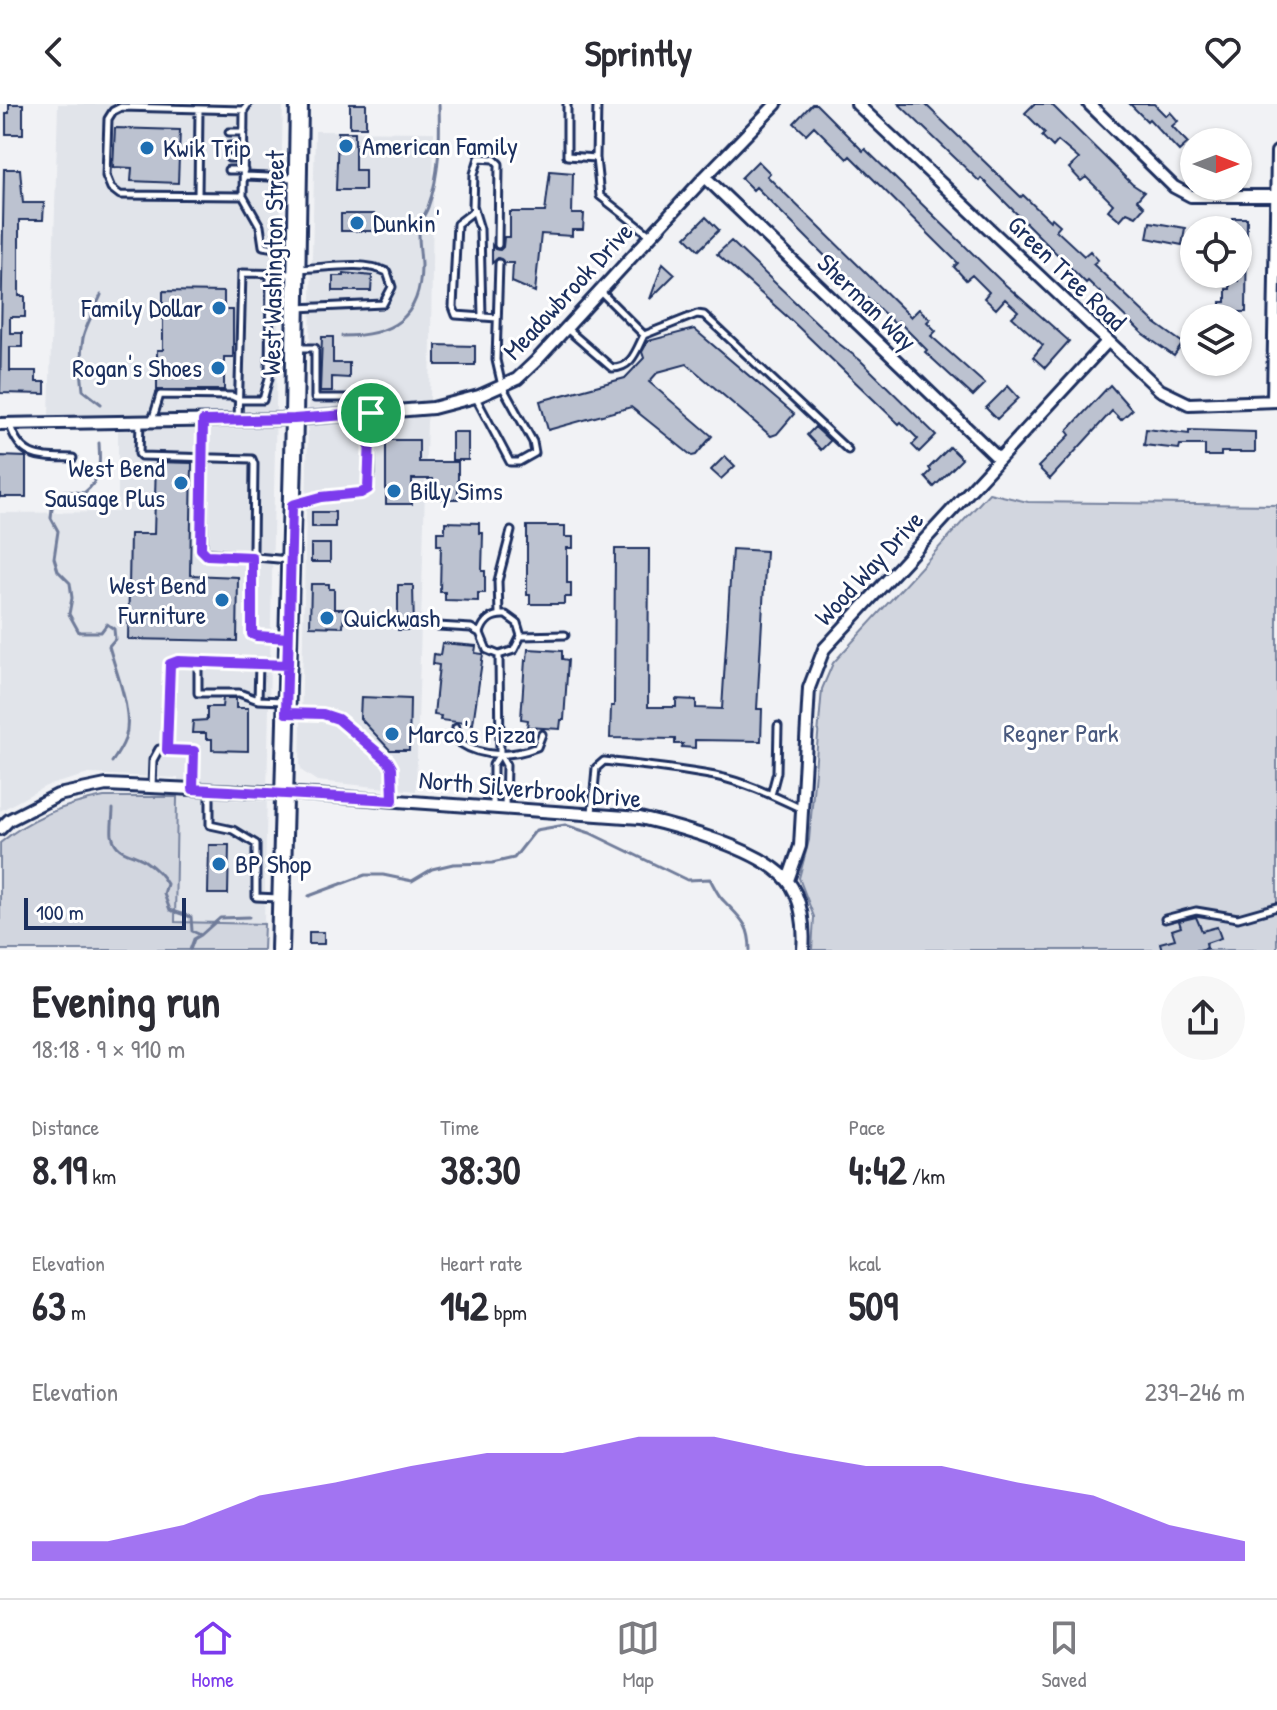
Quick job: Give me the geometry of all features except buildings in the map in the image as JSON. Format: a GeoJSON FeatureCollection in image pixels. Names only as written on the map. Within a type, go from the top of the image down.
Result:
{"type":"FeatureCollection","features":[{"type":"Feature","properties":{"kind":"main road","name":"West Washington Street"},"geometry":{"type":"LineString","coordinates":[[280,950],[299,104]]}},
{"type":"Feature","properties":{"kind":"street","name":"Meadowbrook Drive"},"geometry":{"type":"LineString","coordinates":[[5,424],[294,419],[433,408],[502,386],[517,379],[776,104]]}},
{"type":"Feature","properties":{"kind":"street","name":"Green Tree Road"},"geometry":{"type":"LineString","coordinates":[[857,104],[1160,390],[1189,404],[1275,401]]}},
{"type":"Feature","properties":{"kind":"street"},"geometry":{"type":"LineString","coordinates":[[1089,104],[1174,187],[1191,196],[1276,196]]}},
{"type":"Feature","properties":{"kind":"street"},"geometry":{"type":"LineString","coordinates":[[1275,401],[1277,152]]}},
{"type":"Feature","properties":{"kind":"street","name":"Sherman Way"},"geometry":{"type":"LineString","coordinates":[[705,177],[999,459]]}},
{"type":"Feature","properties":{"kind":"street","name":"Wood Way Drive"},"geometry":{"type":"LineString","coordinates":[[788,880],[800,846],[809,688],[824,649],[1107,342]]}},
{"type":"Feature","properties":{"kind":"street","name":"North Silverbrook Drive"},"geometry":{"type":"LineString","coordinates":[[0,829],[9,820],[58,795],[106,785],[499,806],[640,818],[688,830],[761,860],[788,880]]}},
{"type":"Feature","properties":{"kind":"street"},"geometry":{"type":"LineString","coordinates":[[788,880],[805,921],[803,950]]}},
{"type":"Feature","properties":{"kind":"lane"},"geometry":{"type":"LineString","coordinates":[[111,104],[113,111]]}},
{"type":"Feature","properties":{"kind":"lane"},"geometry":{"type":"LineString","coordinates":[[248,104],[244,110],[243,196],[260,226],[263,246],[297,251]]}},
{"type":"Feature","properties":{"kind":"lane"},"geometry":{"type":"LineString","coordinates":[[567,104],[567,156],[596,158]]}},
{"type":"Feature","properties":{"kind":"lane"},"geometry":{"type":"LineString","coordinates":[[597,104],[596,158],[600,196],[651,236]]}},
{"type":"Feature","properties":{"kind":"lane"},"geometry":{"type":"LineString","coordinates":[[243,196],[120,195],[111,188],[106,176],[106,162],[108,119],[113,111],[121,107],[244,110]]}},
{"type":"Feature","properties":{"kind":"lane"},"geometry":{"type":"LineString","coordinates":[[198,196],[199,109]]}},
{"type":"Feature","properties":{"kind":"lane"},"geometry":{"type":"LineString","coordinates":[[199,132],[210,132]]}},
{"type":"Feature","properties":{"kind":"lane"},"geometry":{"type":"LineString","coordinates":[[229,132],[244,132]]}},
{"type":"Feature","properties":{"kind":"lane"},"geometry":{"type":"LineString","coordinates":[[198,145],[209,145]]}},
{"type":"Feature","properties":{"kind":"lane"},"geometry":{"type":"LineString","coordinates":[[229,146],[244,146]]}},
{"type":"Feature","properties":{"kind":"lane"},"geometry":{"type":"LineString","coordinates":[[198,157],[209,158]]}},
{"type":"Feature","properties":{"kind":"lane"},"geometry":{"type":"LineString","coordinates":[[482,316],[480,229],[474,211],[476,162],[486,157],[494,159],[500,169],[498,245]]}},
{"type":"Feature","properties":{"kind":"lane"},"geometry":{"type":"LineString","coordinates":[[229,158],[244,158]]}},
{"type":"Feature","properties":{"kind":"lane"},"geometry":{"type":"LineString","coordinates":[[198,170],[209,170]]}},
{"type":"Feature","properties":{"kind":"lane"},"geometry":{"type":"LineString","coordinates":[[228,170],[298,178]]}},
{"type":"Feature","properties":{"kind":"lane"},"geometry":{"type":"LineString","coordinates":[[474,211],[457,224],[453,307],[456,315],[497,318]]}},
{"type":"Feature","properties":{"kind":"lane"},"geometry":{"type":"LineString","coordinates":[[475,397],[510,462],[519,462],[535,453],[536,449],[502,386],[496,360],[499,263]]}},
{"type":"Feature","properties":{"kind":"lane"},"geometry":{"type":"LineString","coordinates":[[238,420],[242,273],[270,274],[345,266],[378,268],[387,272],[392,287],[383,304],[296,308]]}},
{"type":"Feature","properties":{"kind":"lane"},"geometry":{"type":"LineString","coordinates":[[152,422],[160,395],[232,396],[240,400],[263,400],[269,378],[270,274]]}},
{"type":"Feature","properties":{"kind":"lane"},"geometry":{"type":"LineString","coordinates":[[600,291],[644,335]]}},
{"type":"Feature","properties":{"kind":"lane"},"geometry":{"type":"LineString","coordinates":[[566,328],[612,368],[622,368],[632,360],[644,335],[697,314],[704,315],[848,450]]}},
{"type":"Feature","properties":{"kind":"lane"},"geometry":{"type":"LineString","coordinates":[[295,348],[315,348],[315,398],[357,398],[358,414]]}},
{"type":"Feature","properties":{"kind":"lane"},"geometry":{"type":"LineString","coordinates":[[292,505],[321,497],[361,493],[368,489],[371,413]]}},
{"type":"Feature","properties":{"kind":"lane"},"geometry":{"type":"LineString","coordinates":[[203,421],[201,549],[207,555],[291,560]]}},
{"type":"Feature","properties":{"kind":"lane"},"geometry":{"type":"LineString","coordinates":[[140,422],[141,456],[252,459],[252,634],[288,638]]}},
{"type":"Feature","properties":{"kind":"lane"},"geometry":{"type":"LineString","coordinates":[[5,424],[23,450],[38,457],[73,458]]}},
{"type":"Feature","properties":{"kind":"lane"},"geometry":{"type":"LineString","coordinates":[[499,614],[498,581],[511,531]]}},
{"type":"Feature","properties":{"kind":"lane"},"geometry":{"type":"LineString","coordinates":[[438,626],[471,628],[480,633],[487,650],[499,655],[514,650],[521,636],[512,618],[499,614],[486,620],[480,633]]}},
{"type":"Feature","properties":{"kind":"lane"},"geometry":{"type":"LineString","coordinates":[[521,636],[565,635]]}},
{"type":"Feature","properties":{"kind":"lane"},"geometry":{"type":"LineString","coordinates":[[499,655],[500,754],[506,765],[499,806]]}},
{"type":"Feature","properties":{"kind":"lane"},"geometry":{"type":"LineString","coordinates":[[198,662],[198,693],[239,693],[338,719],[388,761],[392,768],[393,800]]}},
{"type":"Feature","properties":{"kind":"lane"},"geometry":{"type":"LineString","coordinates":[[167,750],[170,664],[288,665]]}},
{"type":"Feature","properties":{"kind":"lane"},"geometry":{"type":"LineString","coordinates":[[258,700],[259,664]]}},
{"type":"Feature","properties":{"kind":"lane"},"geometry":{"type":"LineString","coordinates":[[771,795],[777,772],[778,726]]}},
{"type":"Feature","properties":{"kind":"lane"},"geometry":{"type":"LineString","coordinates":[[456,728],[460,743],[481,753],[513,754],[537,747],[542,734]]}},
{"type":"Feature","properties":{"kind":"lane"},"geometry":{"type":"LineString","coordinates":[[152,787],[153,760],[159,749],[194,751],[193,789]]}},
{"type":"Feature","properties":{"kind":"lane"},"geometry":{"type":"LineString","coordinates":[[499,806],[493,765],[500,754]]}},
{"type":"Feature","properties":{"kind":"lane"},"geometry":{"type":"LineString","coordinates":[[592,813],[596,768],[604,761],[716,776],[802,809]]}},
{"type":"Feature","properties":{"kind":"lane"},"geometry":{"type":"LineString","coordinates":[[210,789],[210,825],[233,830],[256,844],[256,897],[281,898]]}},
{"type":"Feature","properties":{"kind":"lane"},"geometry":{"type":"LineString","coordinates":[[1165,919],[1196,911],[1238,918],[1277,907]]}},
{"type":"Feature","properties":{"kind":"shaded area"},"geometry":{"type":"Polygon","coordinates":[[[58,104],[283,104],[264,924],[175,923],[178,778],[89,774],[46,786],[0,811],[0,513],[118,512],[118,415],[49,415],[58,104]]]}},
{"type":"Feature","properties":{"kind":"shaded area"},"geometry":{"type":"Polygon","coordinates":[[[315,131],[434,132],[430,403],[416,791],[317,781],[302,771],[300,765],[315,131]]]}},
{"type":"Feature","properties":{"kind":"green space","name":"Regner Park"},"geometry":{"type":"Polygon","coordinates":[[[989,493],[1028,502],[1277,505],[1277,950],[812,950],[814,917],[799,878],[809,840],[822,689],[833,663],[989,493]]]}},
{"type":"Feature","properties":{"kind":"green space"},"geometry":{"type":"Polygon","coordinates":[[[104,797],[177,797],[175,922],[264,924],[263,950],[0,950],[0,843],[49,813],[104,797]]]}},
{"type":"Feature","properties":{"kind":"waterway"},"geometry":{"type":"LineString","coordinates":[[342,336],[375,333],[389,328],[400,321],[416,299],[421,266],[419,229],[432,195],[437,169],[439,104]]}},
{"type":"Feature","properties":{"kind":"waterway"},"geometry":{"type":"LineString","coordinates":[[101,295],[84,333],[81,364],[83,390],[101,404]]}},
{"type":"Feature","properties":{"kind":"waterway"},"geometry":{"type":"LineString","coordinates":[[99,443],[99,464],[94,482],[84,493],[64,491],[53,499],[51,518],[58,531],[54,558],[58,571],[70,583],[72,598],[69,614],[79,632],[101,632],[107,624],[114,629],[115,639],[109,646],[126,705],[127,729],[124,742],[112,762]]}},
{"type":"Feature","properties":{"kind":"waterway"},"geometry":{"type":"LineString","coordinates":[[113,809],[112,832],[117,846],[145,861],[160,874],[167,884],[164,894],[170,910],[191,917],[192,931],[201,935],[220,918],[249,917]]}},
{"type":"Feature","properties":{"kind":"waterway"},"geometry":{"type":"LineString","coordinates":[[309,896],[365,875],[412,881],[432,869],[453,864],[492,863],[514,858],[536,830],[565,825],[590,833],[687,880],[710,879],[720,896],[743,922],[750,950]]}},
{"type":"Feature","properties":{"kind":"waterway"},"geometry":{"type":"LineString","coordinates":[[190,950],[194,939],[201,935]]}},
{"type":"Feature","properties":{"kind":"place","name":"American Family"},"geometry":{"type":"Point","coordinates":[346,146]}},
{"type":"Feature","properties":{"kind":"place","name":"Kwik Trip"},"geometry":{"type":"Point","coordinates":[147,148]}},
{"type":"Feature","properties":{"kind":"place","name":"Dunkin'"},"geometry":{"type":"Point","coordinates":[357,223]}},
{"type":"Feature","properties":{"kind":"place","name":"Family Dollar"},"geometry":{"type":"Point","coordinates":[219,308]}},
{"type":"Feature","properties":{"kind":"place","name":"Rogan's Shoes"},"geometry":{"type":"Point","coordinates":[218,368]}},
{"type":"Feature","properties":{"kind":"place","name":"West Bend Sausage Plus"},"geometry":{"type":"Point","coordinates":[181,483]}},
{"type":"Feature","properties":{"kind":"place","name":"Billy Sims"},"geometry":{"type":"Point","coordinates":[394,491]}},
{"type":"Feature","properties":{"kind":"place","name":"West Bend Furniture"},"geometry":{"type":"Point","coordinates":[222,600]}},
{"type":"Feature","properties":{"kind":"place","name":"Quickwash"},"geometry":{"type":"Point","coordinates":[327,618]}},
{"type":"Feature","properties":{"kind":"place","name":"Marco's Pizza"},"geometry":{"type":"Point","coordinates":[392,734]}},
{"type":"Feature","properties":{"kind":"place","name":"BP Shop"},"geometry":{"type":"Point","coordinates":[219,864]}},
{"type":"Feature","properties":{"kind":"route"},"geometry":{"type":"LineString","coordinates":[[371,413],[203,421],[201,549],[207,555],[252,557],[252,634],[288,638],[288,665],[286,713],[323,714],[338,719],[388,761],[392,768],[393,800],[193,789],[194,751],[167,750],[170,664],[178,661],[288,665],[292,505],[321,497],[361,493],[368,489],[371,474],[371,413]]}}]}
